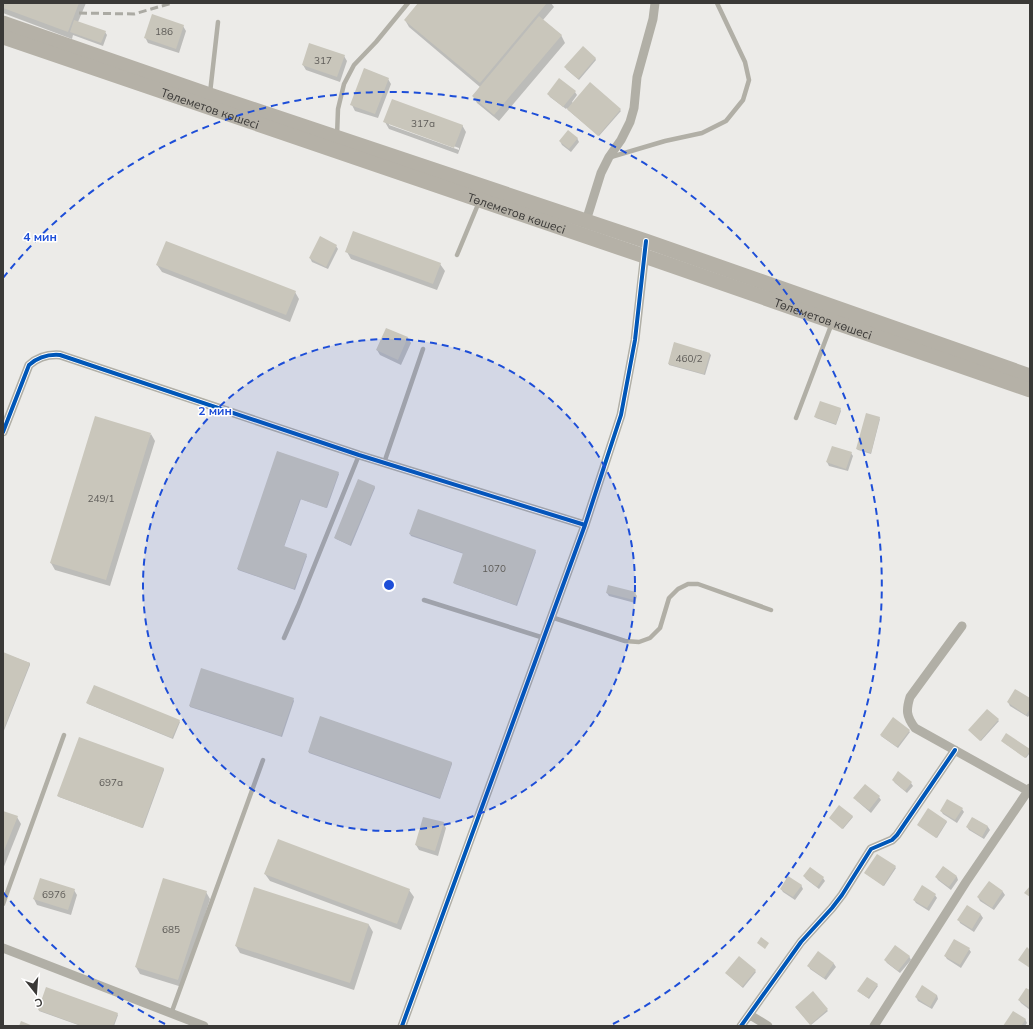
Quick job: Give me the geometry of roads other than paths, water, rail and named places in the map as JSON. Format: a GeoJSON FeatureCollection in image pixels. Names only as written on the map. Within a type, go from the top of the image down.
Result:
{"type":"FeatureCollection","features":[{"type":"Feature","properties":{"kind":"main road","name":"Төлеметов көшесі"},"geometry":{"type":"LineString","coordinates":[[3,23],[210,95],[646,241],[1030,376]]}},
{"type":"Feature","properties":{"kind":"main road","name":"Төлеметов көшесі"},"geometry":{"type":"LineString","coordinates":[[3,37],[644,256],[1030,390]]}},
{"type":"Feature","properties":{"kind":"street"},"geometry":{"type":"LineString","coordinates":[[586,221],[601,173],[630,122],[634,108],[637,77],[653,19],[655,3]]}},
{"type":"Feature","properties":{"kind":"street"},"geometry":{"type":"LineString","coordinates":[[402,1026],[544,638],[621,414],[635,340],[646,241]]}},
{"type":"Feature","properties":{"kind":"street"},"geometry":{"type":"LineString","coordinates":[[3,432],[29,365],[43,356],[51,354],[60,355],[359,455],[584,525]]}},
{"type":"Feature","properties":{"kind":"street"},"geometry":{"type":"LineString","coordinates":[[874,1026],[966,882],[1029,790],[914,728],[910,721],[907,713],[907,705],[910,697],[962,626]]}},
{"type":"Feature","properties":{"kind":"street"},"geometry":{"type":"LineString","coordinates":[[741,1026],[801,942],[842,895],[871,849],[892,840],[897,835],[955,750]]}},
{"type":"Feature","properties":{"kind":"street"},"geometry":{"type":"LineString","coordinates":[[3,948],[204,1026]]}},
{"type":"Feature","properties":{"kind":"street"},"geometry":{"type":"LineString","coordinates":[[750,1014],[768,1026]]}},
{"type":"Feature","properties":{"kind":"lane"},"geometry":{"type":"LineString","coordinates":[[337,137],[338,109],[344,84],[354,65],[376,42],[408,3]]}},
{"type":"Feature","properties":{"kind":"lane"},"geometry":{"type":"LineString","coordinates":[[609,158],[665,141],[702,133],[726,120],[743,100],[749,80],[745,62],[717,3]]}},
{"type":"Feature","properties":{"kind":"lane"},"geometry":{"type":"LineString","coordinates":[[210,95],[218,22]]}},
{"type":"Feature","properties":{"kind":"lane"},"geometry":{"type":"LineString","coordinates":[[457,255],[480,200]]}},
{"type":"Feature","properties":{"kind":"lane"},"geometry":{"type":"LineString","coordinates":[[796,418],[833,321]]}},
{"type":"Feature","properties":{"kind":"lane"},"geometry":{"type":"LineString","coordinates":[[384,463],[423,349]]}},
{"type":"Feature","properties":{"kind":"lane"},"geometry":{"type":"LineString","coordinates":[[284,638],[359,455]]}},
{"type":"Feature","properties":{"kind":"lane"},"geometry":{"type":"LineString","coordinates":[[551,617],[625,640],[639,642],[650,638],[660,628],[669,598],[678,588],[688,584],[698,584],[771,610]]}},
{"type":"Feature","properties":{"kind":"lane"},"geometry":{"type":"LineString","coordinates":[[424,600],[544,638]]}},
{"type":"Feature","properties":{"kind":"lane"},"geometry":{"type":"LineString","coordinates":[[3,904],[64,735]]}},
{"type":"Feature","properties":{"kind":"lane"},"geometry":{"type":"LineString","coordinates":[[171,1014],[263,760]]}},
{"type":"Feature","properties":{"kind":"railway"},"geometry":{"type":"LineString","coordinates":[[79,13],[134,14],[172,3]]}}]}
